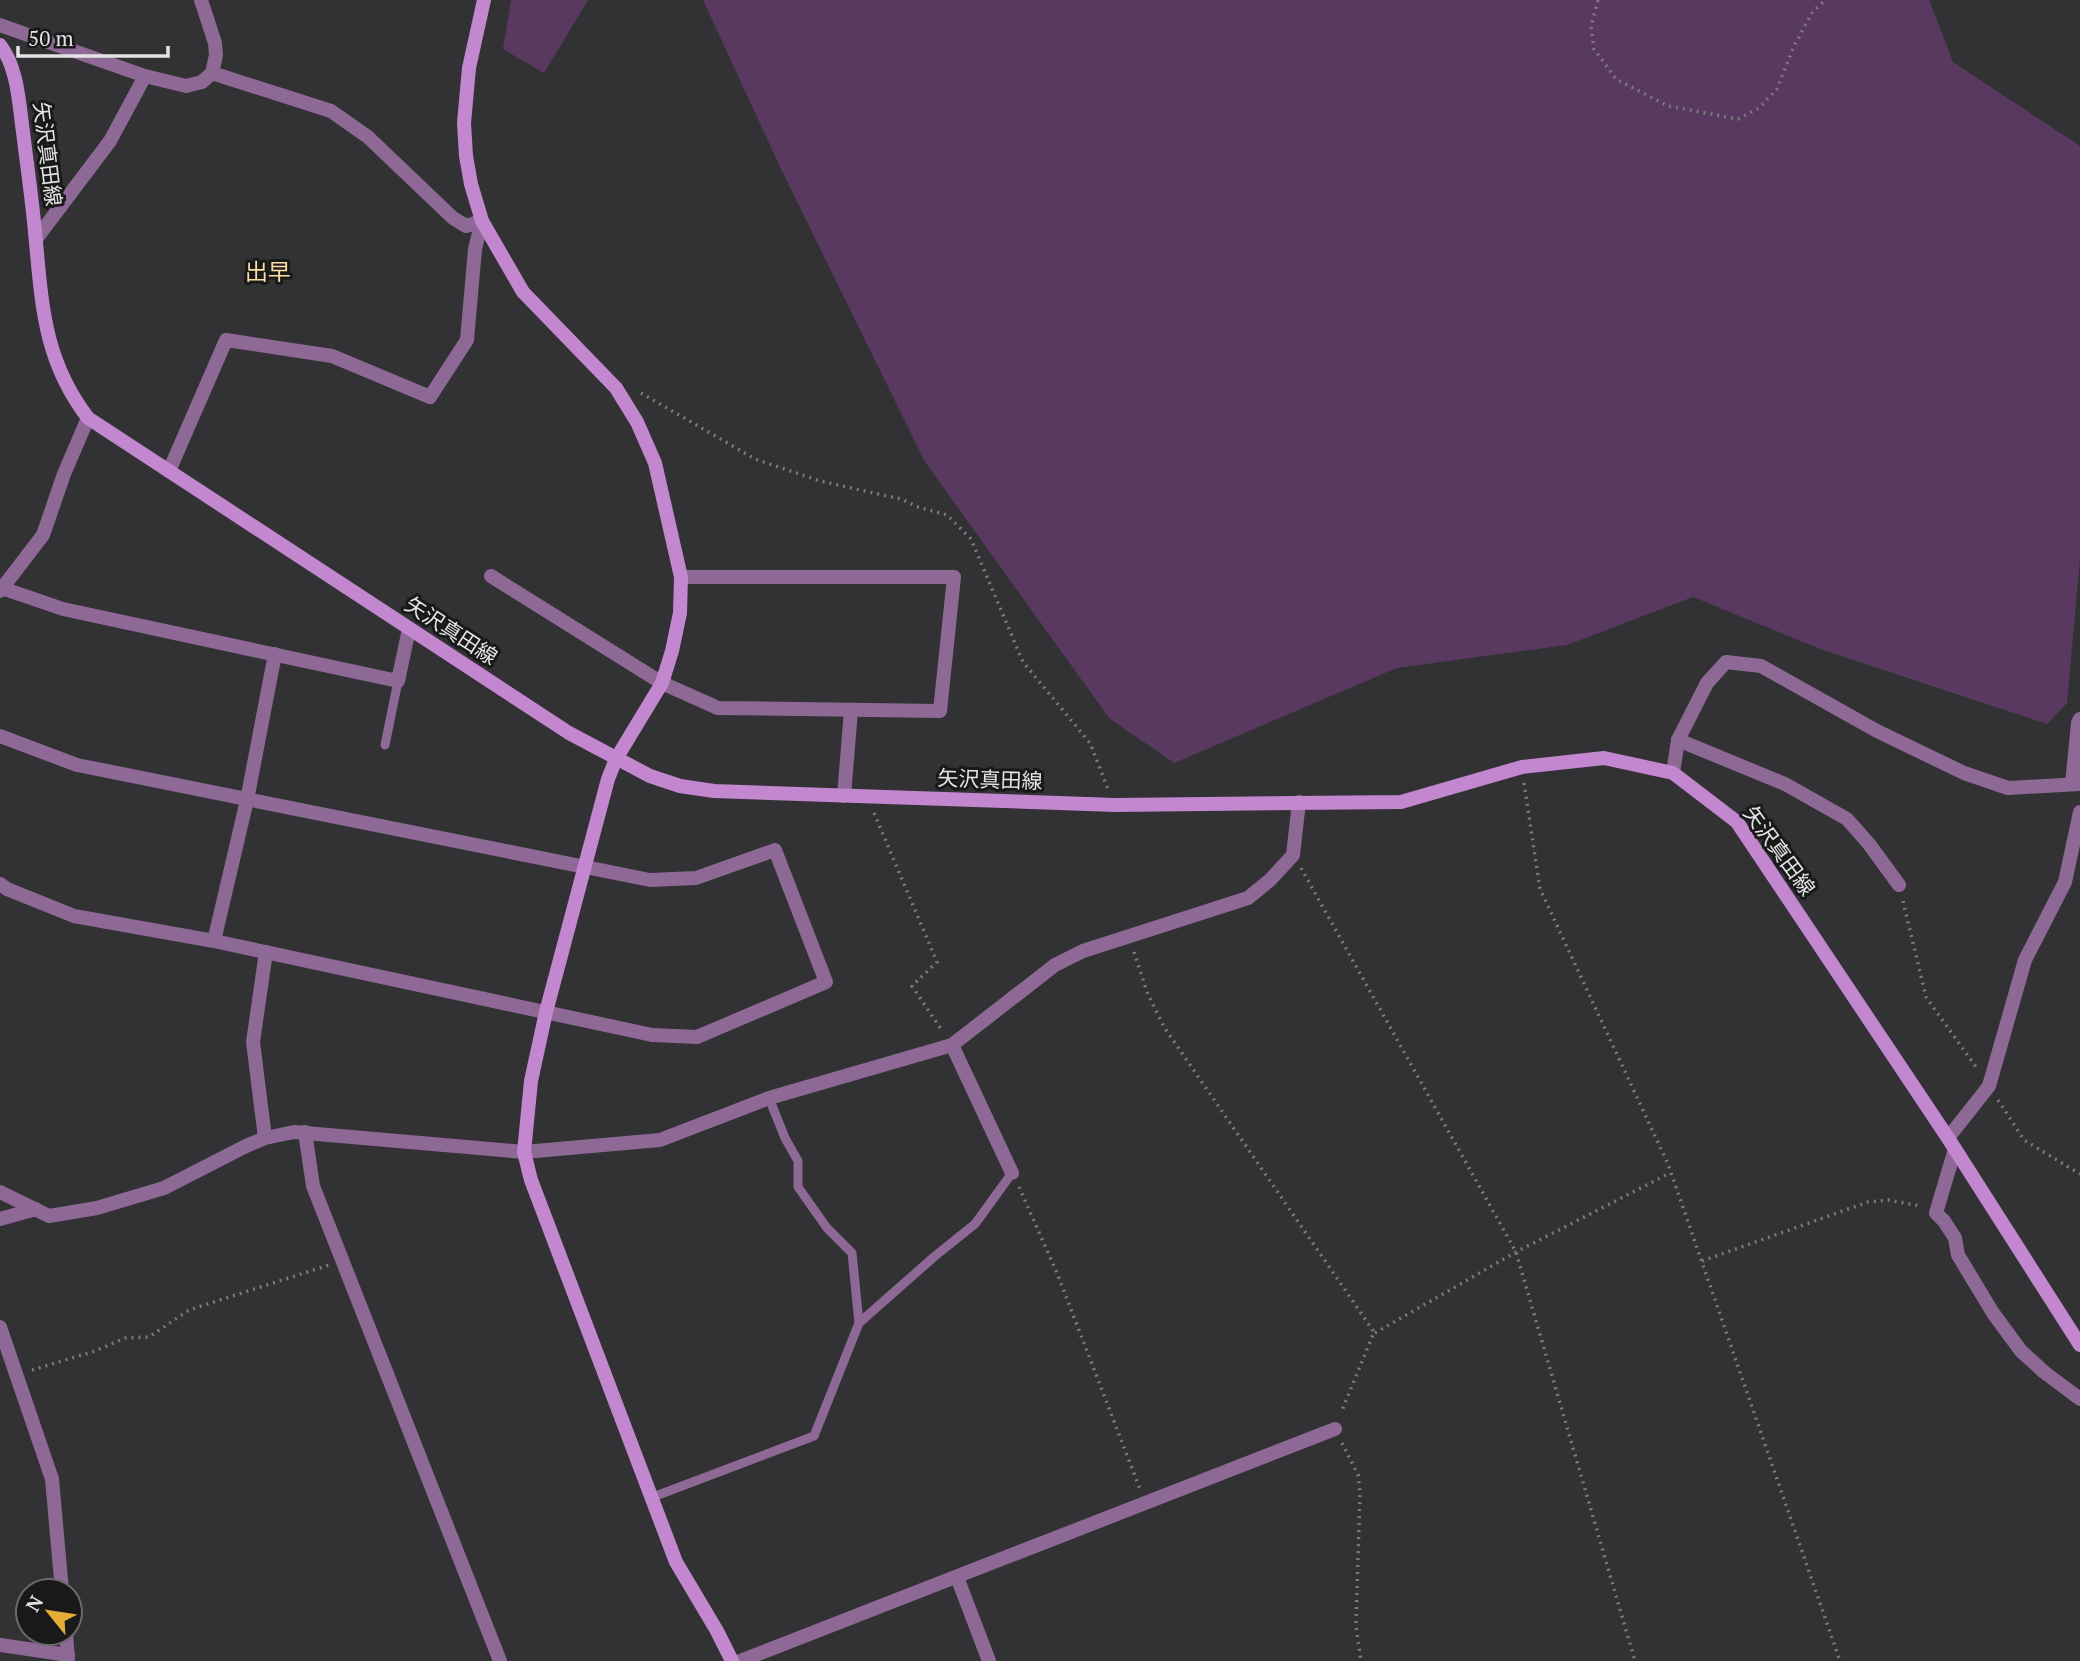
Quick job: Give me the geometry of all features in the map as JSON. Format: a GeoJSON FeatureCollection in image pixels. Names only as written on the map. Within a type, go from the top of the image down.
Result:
{"type":"FeatureCollection","features":[{"type":"Feature","properties":{"kind":"main road"},"geometry":{"type":"LineString","coordinates":[[484,0],[469,68],[464,123],[469,174],[482,220],[523,292],[615,388],[637,422],[655,463],[681,577],[680,613],[662,683],[616,759],[608,779],[546,1012],[531,1080],[524,1152],[531,1180],[676,1562],[732,1661]]}},
{"type":"Feature","properties":{"kind":"main road","name":"矢沢真田線"},"geometry":{"type":"LineString","coordinates":[[0,45],[6,52],[18,91],[41,304],[50,343],[61,376],[88,418],[569,733],[650,776],[680,786],[844,796],[1115,805],[1401,802],[1522,767],[1604,758],[1673,773],[1737,822],[1952,1144],[2080,1345]]}},
{"type":"Feature","properties":{"kind":"street"},"geometry":{"type":"LineString","coordinates":[[0,25],[145,76],[186,86],[202,82],[212,73],[216,55],[215,43],[201,0]]}},
{"type":"Feature","properties":{"kind":"street"},"geometry":{"type":"LineString","coordinates":[[212,73],[331,111],[368,137],[453,218],[466,226],[482,220]]}},
{"type":"Feature","properties":{"kind":"street"},"geometry":{"type":"LineString","coordinates":[[36,239],[110,141],[145,76]]}},
{"type":"Feature","properties":{"kind":"street"},"geometry":{"type":"LineString","coordinates":[[169,471],[226,340],[332,356],[430,397],[467,341],[475,249],[482,220]]}},
{"type":"Feature","properties":{"kind":"street"},"geometry":{"type":"LineString","coordinates":[[88,418],[64,474],[43,536],[1,590],[63,609],[398,681],[409,629]]}},
{"type":"Feature","properties":{"kind":"street"},"geometry":{"type":"LineString","coordinates":[[491,576],[662,683],[718,708],[940,711],[954,577],[681,577]]}},
{"type":"Feature","properties":{"kind":"street"},"geometry":{"type":"LineString","coordinates":[[214,941],[247,800],[275,654]]}},
{"type":"Feature","properties":{"kind":"street"},"geometry":{"type":"LineString","coordinates":[[1673,773],[1678,740],[1707,684],[1726,662],[1760,666],[1877,731],[1964,773],[2008,788],[2076,784],[2077,723],[2080,719]]}},
{"type":"Feature","properties":{"kind":"street"},"geometry":{"type":"LineString","coordinates":[[844,796],[850,710]]}},
{"type":"Feature","properties":{"kind":"street"},"geometry":{"type":"LineString","coordinates":[[0,736],[77,765],[650,880],[696,878],[775,850],[826,982],[697,1037],[652,1035],[214,941],[74,916],[0,884]]}},
{"type":"Feature","properties":{"kind":"street"},"geometry":{"type":"LineString","coordinates":[[1678,740],[1785,784],[1847,819],[1899,885]]}},
{"type":"Feature","properties":{"kind":"street"},"geometry":{"type":"LineString","coordinates":[[0,1192],[49,1216],[73,1213],[164,1188],[265,1138],[294,1132],[524,1152],[660,1140],[769,1098],[952,1045],[1055,965],[1083,951],[1248,898],[1270,880],[1293,855],[1299,802]]}},
{"type":"Feature","properties":{"kind":"street"},"geometry":{"type":"LineString","coordinates":[[2080,812],[2065,881],[2025,960],[1989,1086],[1952,1144],[1936,1213],[1955,1238],[1958,1255],[1993,1313],[2021,1351],[2080,1399]]}},
{"type":"Feature","properties":{"kind":"street"},"geometry":{"type":"LineString","coordinates":[[265,1138],[253,1042],[266,952]]}},
{"type":"Feature","properties":{"kind":"street"},"geometry":{"type":"LineString","coordinates":[[952,1045],[1012,1173]]}},
{"type":"Feature","properties":{"kind":"street"},"geometry":{"type":"LineString","coordinates":[[305,1132],[313,1186],[500,1661]]}},
{"type":"Feature","properties":{"kind":"street"},"geometry":{"type":"LineString","coordinates":[[0,1219],[36,1209]]}},
{"type":"Feature","properties":{"kind":"street"},"geometry":{"type":"LineString","coordinates":[[0,1327],[52,1479],[61,1577]]}},
{"type":"Feature","properties":{"kind":"street"},"geometry":{"type":"LineString","coordinates":[[740,1661],[1335,1429]]}},
{"type":"Feature","properties":{"kind":"street"},"geometry":{"type":"LineString","coordinates":[[957,1577],[989,1661]]}},
{"type":"Feature","properties":{"kind":"street"},"geometry":{"type":"LineString","coordinates":[[0,1645],[68,1658]]}},
{"type":"Feature","properties":{"kind":"lane"},"geometry":{"type":"LineString","coordinates":[[385,745],[398,681]]}},
{"type":"Feature","properties":{"kind":"lane"},"geometry":{"type":"LineString","coordinates":[[769,1098],[785,1138],[798,1161],[798,1187],[827,1228],[852,1253],[859,1323]]}},
{"type":"Feature","properties":{"kind":"lane"},"geometry":{"type":"LineString","coordinates":[[653,1497],[814,1436],[859,1323],[975,1224],[1012,1173]]}},
{"type":"Feature","properties":{"kind":"path"},"geometry":{"type":"LineString","coordinates":[[1598,0],[1591,26],[1594,49],[1616,79],[1668,106],[1738,119],[1759,108],[1777,89],[1794,46],[1812,12],[1825,0]]}},
{"type":"Feature","properties":{"kind":"path"},"geometry":{"type":"LineString","coordinates":[[615,388],[630,387],[755,459],[821,481],[901,499],[947,515],[971,539],[1023,662],[1090,743],[1115,805]]}},
{"type":"Feature","properties":{"kind":"path"},"geometry":{"type":"LineString","coordinates":[[1522,767],[1540,889],[1670,1172],[1840,1661]]}},
{"type":"Feature","properties":{"kind":"path"},"geometry":{"type":"LineString","coordinates":[[867,796],[937,962],[912,986],[952,1045]]}},
{"type":"Feature","properties":{"kind":"path"},"geometry":{"type":"LineString","coordinates":[[1293,855],[1516,1252],[1635,1661]]}},
{"type":"Feature","properties":{"kind":"path"},"geometry":{"type":"LineString","coordinates":[[1899,885],[1926,997],[2024,1140],[2080,1174]]}},
{"type":"Feature","properties":{"kind":"path"},"geometry":{"type":"LineString","coordinates":[[1128,937],[1147,992],[1164,1027],[1374,1332],[1335,1429],[1359,1475],[1356,1626],[1361,1661]]}},
{"type":"Feature","properties":{"kind":"path"},"geometry":{"type":"LineString","coordinates":[[1373,1334],[1516,1252],[1670,1172]]}},
{"type":"Feature","properties":{"kind":"path"},"geometry":{"type":"LineString","coordinates":[[1012,1173],[1058,1273],[1145,1504]]}},
{"type":"Feature","properties":{"kind":"path"},"geometry":{"type":"LineString","coordinates":[[1701,1261],[1868,1202],[1888,1200],[1922,1206],[1936,1213]]}},
{"type":"Feature","properties":{"kind":"path"},"geometry":{"type":"LineString","coordinates":[[16,1375],[95,1351],[125,1338],[149,1337],[189,1310],[342,1261]]}},
{"type":"Feature","properties":{"kind":"shaded area"},"geometry":{"type":"Polygon","coordinates":[[[511,0],[588,0],[544,73],[503,49],[511,0]]]}},
{"type":"Feature","properties":{"kind":"shaded area"},"geometry":{"type":"Polygon","coordinates":[[[703,0],[1929,0],[1953,62],[2080,146],[2080,558],[2067,703],[2047,724],[1823,650],[1693,597],[1567,645],[1397,668],[1174,763],[1109,718],[925,462],[781,169],[703,0]]]}},
{"type":"Feature","properties":{"kind":"district","name":"出早"},"geometry":{"type":"Point","coordinates":[268,272]}}]}
